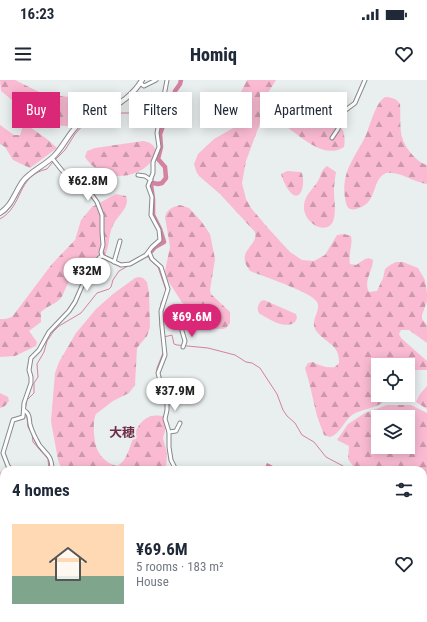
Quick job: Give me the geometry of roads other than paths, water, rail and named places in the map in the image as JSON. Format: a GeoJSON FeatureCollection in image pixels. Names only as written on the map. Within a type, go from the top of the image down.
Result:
{"type":"FeatureCollection","features":[{"type":"Feature","properties":{"kind":"main road"},"geometry":{"type":"LineString","coordinates":[[0,213],[7,208],[20,185],[29,174],[52,158],[59,151],[80,123],[87,118],[110,109],[119,103],[132,93],[141,82]]}},
{"type":"Feature","properties":{"kind":"street"},"geometry":{"type":"LineString","coordinates":[[140,89],[156,80]]}},
{"type":"Feature","properties":{"kind":"street"},"geometry":{"type":"LineString","coordinates":[[102,256],[121,265],[130,264],[148,252],[158,243],[161,237],[152,215],[152,197],[148,186],[153,173],[153,162],[158,147],[157,133],[167,80]]}},
{"type":"Feature","properties":{"kind":"street"},"geometry":{"type":"LineString","coordinates":[[332,138],[338,129],[343,112],[355,103],[365,80]]}},
{"type":"Feature","properties":{"kind":"street"},"geometry":{"type":"LineString","coordinates":[[141,82],[144,86]]}},
{"type":"Feature","properties":{"kind":"street"},"geometry":{"type":"LineString","coordinates":[[8,466],[3,454],[13,420],[23,417],[24,403],[31,383],[29,370],[31,358],[39,350],[49,332],[69,311],[97,261],[102,256],[102,215],[99,207],[89,191],[68,178],[52,158]]}},
{"type":"Feature","properties":{"kind":"street"},"geometry":{"type":"LineString","coordinates":[[138,175],[145,176],[151,180]]}},
{"type":"Feature","properties":{"kind":"street"},"geometry":{"type":"LineString","coordinates":[[114,262],[120,241]]}},
{"type":"Feature","properties":{"kind":"street"},"geometry":{"type":"LineString","coordinates":[[148,252],[152,259],[161,267],[168,289],[161,311],[165,355],[158,373],[162,389],[167,400],[165,419],[169,432],[168,442],[170,458],[174,466]]}},
{"type":"Feature","properties":{"kind":"street"},"geometry":{"type":"LineString","coordinates":[[182,331],[185,341],[183,347]]}},
{"type":"Feature","properties":{"kind":"street"},"geometry":{"type":"LineString","coordinates":[[24,410],[30,417],[30,426],[38,443],[52,461],[52,466]]}},
{"type":"Feature","properties":{"kind":"street"},"geometry":{"type":"LineString","coordinates":[[169,432],[176,431],[180,423]]}},
{"type":"Feature","properties":{"kind":"water"},"geometry":{"type":"Polygon","coordinates":[[[267,463],[273,466],[266,466],[267,463]]]}},
{"type":"Feature","properties":{"kind":"waterway"},"geometry":{"type":"LineString","coordinates":[[148,255],[155,247],[164,242],[160,229],[153,215],[151,185],[153,183],[162,183],[166,178],[165,167],[158,159],[161,147],[160,134],[163,126],[171,114],[175,91],[181,80]]}},
{"type":"Feature","properties":{"kind":"waterway"},"geometry":{"type":"LineString","coordinates":[[55,160],[65,150],[75,134],[88,121],[98,120],[115,110],[120,113],[129,113]]}},
{"type":"Feature","properties":{"kind":"waterway"},"geometry":{"type":"LineString","coordinates":[[0,219],[13,207],[25,184],[30,178],[47,169],[53,162]]}},
{"type":"Feature","properties":{"kind":"waterway"},"geometry":{"type":"LineString","coordinates":[[131,265],[148,255],[150,260],[158,267],[166,290]]}},
{"type":"Feature","properties":{"kind":"waterway"},"geometry":{"type":"LineString","coordinates":[[25,410],[27,400],[34,393],[34,383],[38,377],[37,364],[44,352],[47,341],[53,332],[59,326],[81,313],[97,293],[109,289],[119,271],[128,266]]}},
{"type":"Feature","properties":{"kind":"waterway"},"geometry":{"type":"LineString","coordinates":[[160,310],[165,294]]}},
{"type":"Feature","properties":{"kind":"waterway"},"geometry":{"type":"LineString","coordinates":[[160,323],[161,334]]}},
{"type":"Feature","properties":{"kind":"waterway"},"geometry":{"type":"LineString","coordinates":[[164,337],[172,335],[174,344],[177,345],[208,348],[235,355],[260,368],[277,394],[283,410],[295,423],[302,435],[314,442],[326,457],[343,466]]}},
{"type":"Feature","properties":{"kind":"waterway"},"geometry":{"type":"LineString","coordinates":[[157,372],[157,368],[163,353]]}},
{"type":"Feature","properties":{"kind":"waterway"},"geometry":{"type":"LineString","coordinates":[[25,413],[33,442],[48,459],[49,466]]}},
{"type":"Feature","properties":{"kind":"waterway"},"geometry":{"type":"LineString","coordinates":[[172,458],[176,466]]}},
{"type":"Feature","properties":{"kind":"district","name":"大穂"},"geometry":{"type":"Point","coordinates":[122,432]}}]}
